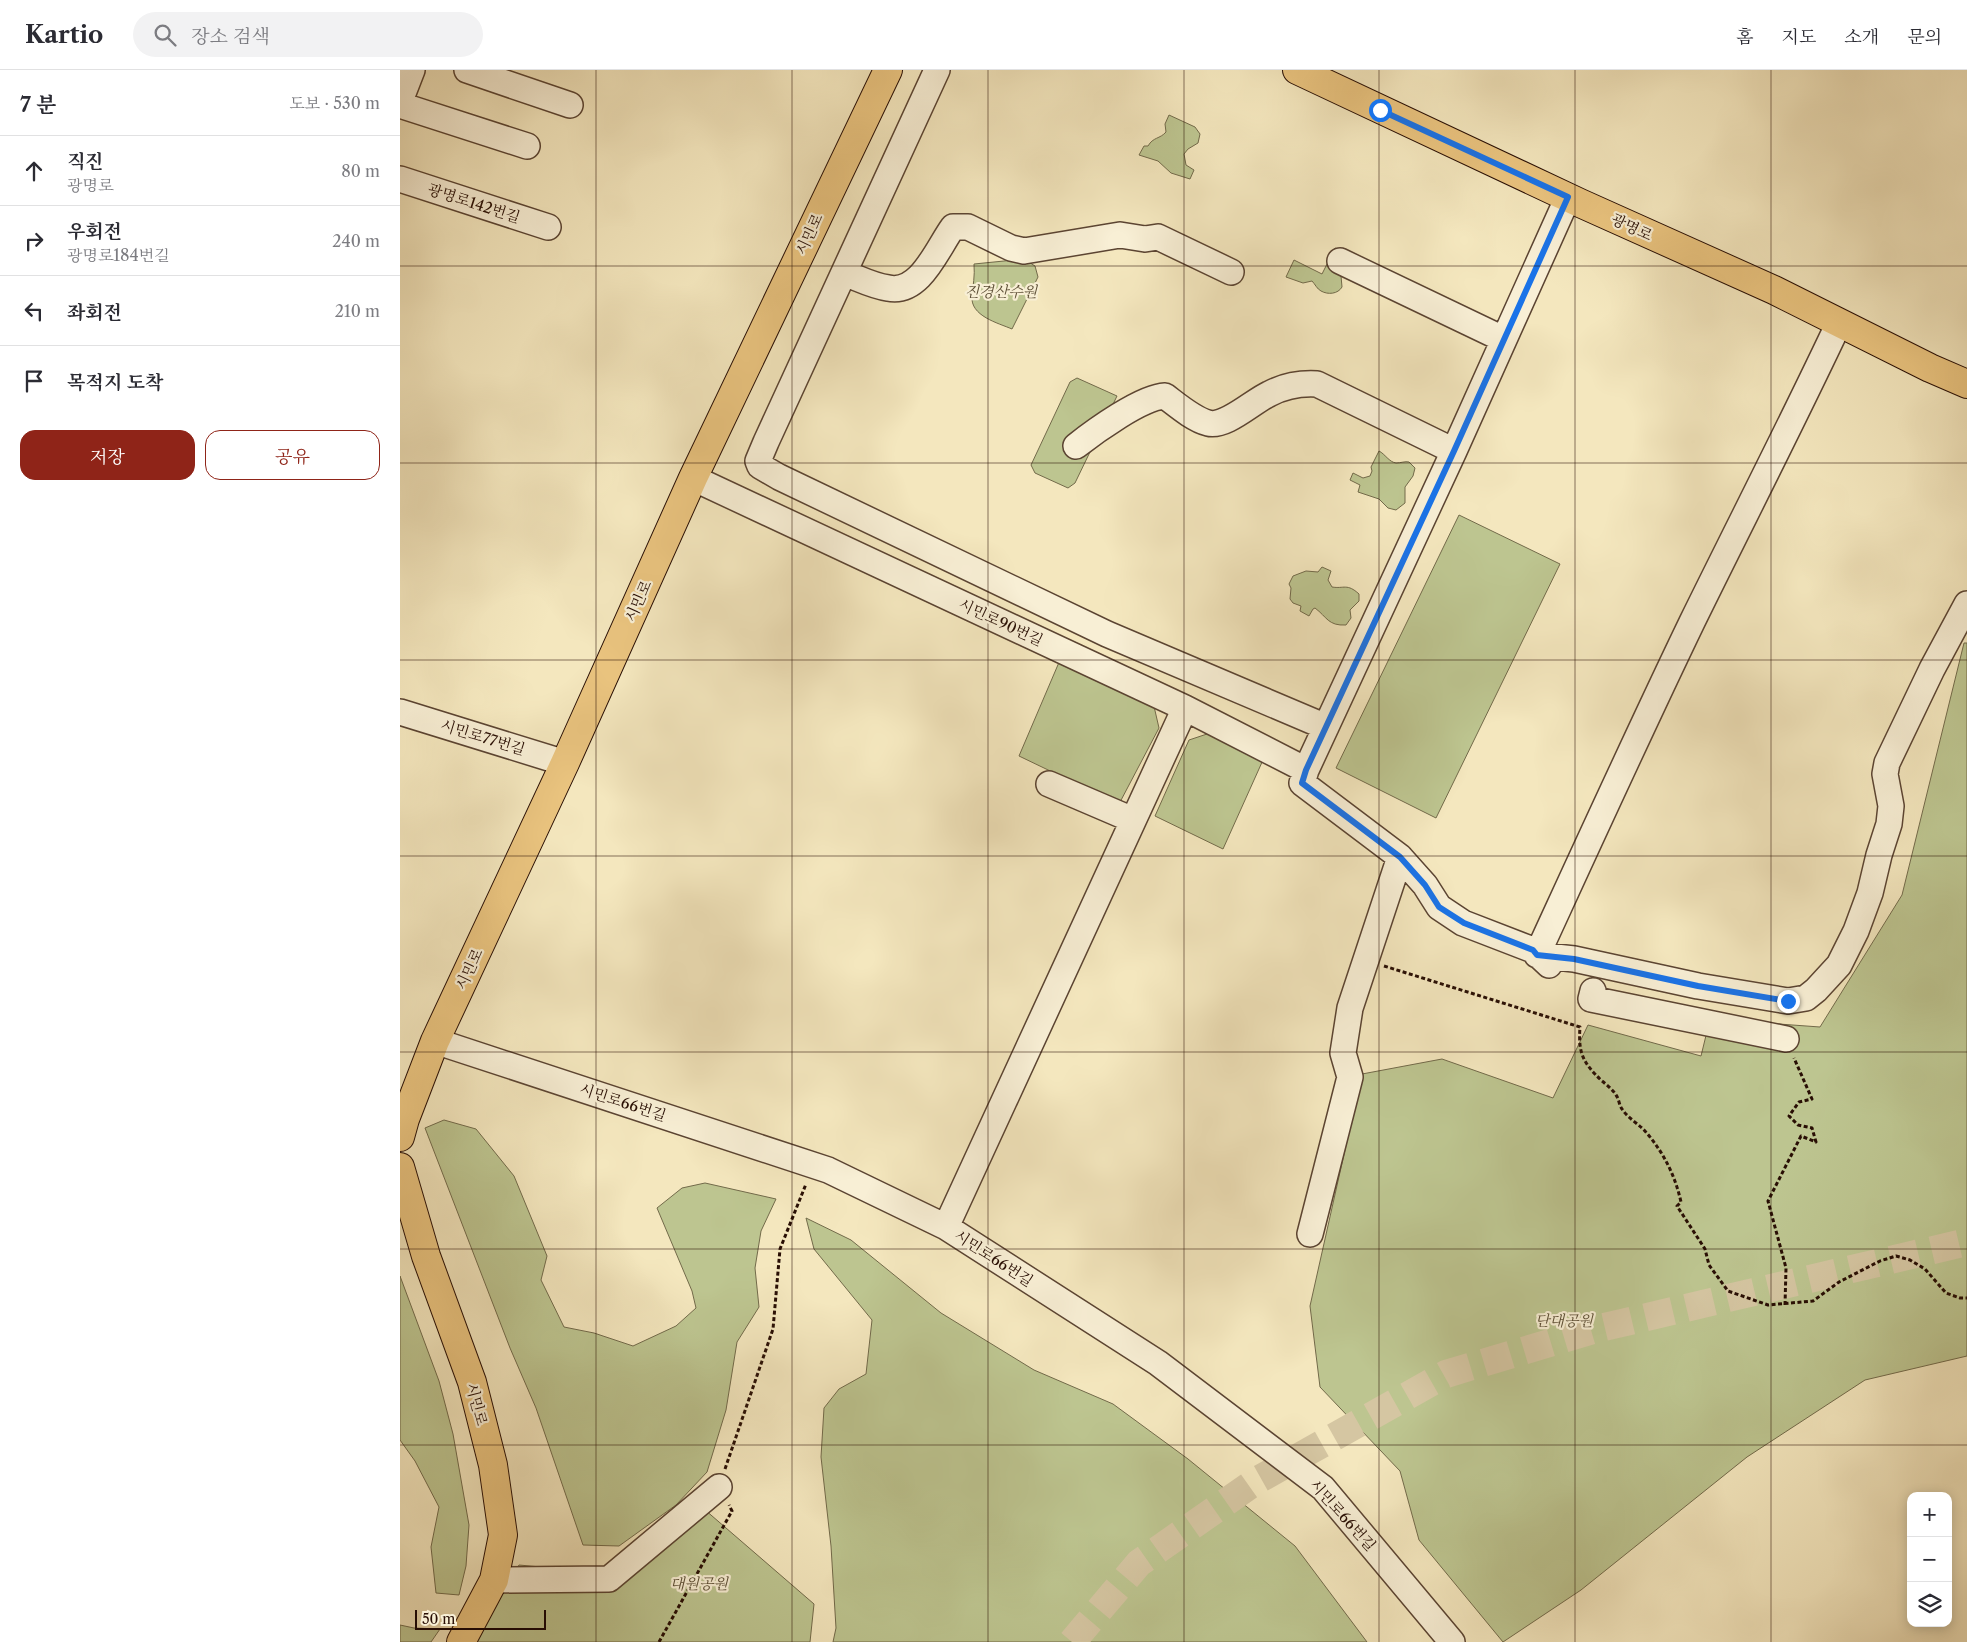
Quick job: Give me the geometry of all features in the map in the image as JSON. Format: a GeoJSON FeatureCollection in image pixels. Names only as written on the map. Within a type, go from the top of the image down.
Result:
{"type":"FeatureCollection","features":[{"type":"Feature","properties":{"kind":"main road","name":"시민로"},"geometry":{"type":"LineString","coordinates":[[400,1137],[435,1041],[565,763],[693,478],[888,70]]}},
{"type":"Feature","properties":{"kind":"main road","name":"광명로"},"geometry":{"type":"LineString","coordinates":[[1297,70],[1568,197],[1774,290],[1967,384]]}},
{"type":"Feature","properties":{"kind":"main road","name":"시민로"},"geometry":{"type":"LineString","coordinates":[[400,1168],[426,1256],[472,1382],[493,1465],[503,1535],[494,1580],[461,1642]]}},
{"type":"Feature","properties":{"kind":"street"},"geometry":{"type":"LineString","coordinates":[[412,70],[400,103],[527,146]]}},
{"type":"Feature","properties":{"kind":"street"},"geometry":{"type":"LineString","coordinates":[[467,70],[570,105]]}},
{"type":"Feature","properties":{"kind":"street"},"geometry":{"type":"LineString","coordinates":[[937,70],[758,461],[760,466],[788,482],[1107,634],[1326,727]]}},
{"type":"Feature","properties":{"kind":"street","name":"광명로142번길"},"geometry":{"type":"LineString","coordinates":[[400,179],[548,227]]}},
{"type":"Feature","properties":{"kind":"street"},"geometry":{"type":"LineString","coordinates":[[1546,963],[1533,950],[1464,923],[1439,907],[1425,885],[1400,857],[1302,783],[1306,770],[1454,451],[1568,197]]}},
{"type":"Feature","properties":{"kind":"street"},"geometry":{"type":"LineString","coordinates":[[844,273],[880,287],[904,289],[922,275],[953,227],[961,226],[968,227],[1011,248],[1024,251],[1120,235],[1145,239],[1158,237],[1231,272]]}},
{"type":"Feature","properties":{"kind":"street"},"geometry":{"type":"LineString","coordinates":[[1340,261],[1503,340]]}},
{"type":"Feature","properties":{"kind":"street"},"geometry":{"type":"LineString","coordinates":[[1546,963],[1597,822],[1689,629],[1840,323]]}},
{"type":"Feature","properties":{"kind":"street"},"geometry":{"type":"LineString","coordinates":[[1076,446],[1110,421],[1138,405],[1159,396],[1165,396],[1198,419],[1208,423],[1219,424],[1268,394],[1283,388],[1306,383],[1317,384],[1454,451]]}},
{"type":"Feature","properties":{"kind":"street","name":"시민로90번길"},"geometry":{"type":"LineString","coordinates":[[693,478],[1185,708],[1306,770]]}},
{"type":"Feature","properties":{"kind":"street"},"geometry":{"type":"LineString","coordinates":[[1546,963],[1574,959],[1698,986],[1788,1001],[1806,998],[1816,990],[1839,965],[1856,931],[1870,893],[1889,824],[1891,806],[1885,774],[1887,763],[1932,670],[1967,604]]}},
{"type":"Feature","properties":{"kind":"street"},"geometry":{"type":"LineString","coordinates":[[946,1227],[1185,708]]}},
{"type":"Feature","properties":{"kind":"street","name":"시민로77번길"},"geometry":{"type":"LineString","coordinates":[[400,712],[565,763]]}},
{"type":"Feature","properties":{"kind":"street"},"geometry":{"type":"LineString","coordinates":[[1049,784],[1133,820]]}},
{"type":"Feature","properties":{"kind":"street"},"geometry":{"type":"LineString","coordinates":[[1310,1234],[1350,1077],[1343,1053],[1350,1008],[1400,857]]}},
{"type":"Feature","properties":{"kind":"street"},"geometry":{"type":"LineString","coordinates":[[1593,991],[1592,999],[1786,1039]]}},
{"type":"Feature","properties":{"kind":"street","name":"시민로66번길"},"geometry":{"type":"LineString","coordinates":[[435,1041],[828,1170],[946,1227],[1158,1363],[1323,1488],[1452,1642]]}},
{"type":"Feature","properties":{"kind":"street"},"geometry":{"type":"LineString","coordinates":[[494,1580],[609,1580],[719,1487]]}},
{"type":"Feature","properties":{"kind":"path"},"geometry":{"type":"LineString","coordinates":[[1366,960],[1580,1027],[1578,1045],[1584,1060],[1593,1072],[1616,1094],[1621,1108],[1644,1131],[1672,1171],[1681,1202],[1677,1206],[1705,1249],[1709,1265],[1728,1291],[1768,1305],[1785,1305],[1813,1301],[1840,1282],[1880,1261],[1896,1256],[1910,1260],[1925,1269],[1946,1293],[1960,1298],[1967,1298]]}},
{"type":"Feature","properties":{"kind":"path"},"geometry":{"type":"LineString","coordinates":[[1785,1305],[1786,1268],[1768,1201],[1801,1136],[1816,1142],[1812,1128],[1798,1125],[1789,1116],[1798,1102],[1812,1099],[1786,1039]]}},
{"type":"Feature","properties":{"kind":"path"},"geometry":{"type":"LineString","coordinates":[[719,1487],[773,1329],[780,1249],[813,1165]]}},
{"type":"Feature","properties":{"kind":"path"},"geometry":{"type":"LineString","coordinates":[[659,1642],[732,1511]]}},
{"type":"Feature","properties":{"kind":"green space"},"geometry":{"type":"Polygon","coordinates":[[[1169,115],[1195,127],[1200,134],[1198,143],[1184,154],[1186,165],[1194,170],[1190,179],[1171,173],[1158,161],[1139,155],[1144,146],[1148,146],[1166,132],[1165,124],[1169,115]]]}},
{"type":"Feature","properties":{"kind":"green space"},"geometry":{"type":"Polygon","coordinates":[[[1335,248],[1344,253],[1345,272],[1341,276],[1342,287],[1338,291],[1333,293],[1324,292],[1318,289],[1312,281],[1303,283],[1286,277],[1294,260],[1322,274],[1335,248]]]}},
{"type":"Feature","properties":{"kind":"green space","name":"진경산수원"},"geometry":{"type":"Polygon","coordinates":[[[1024,259],[1035,266],[1038,277],[1012,329],[986,318],[975,309],[972,296],[974,264],[1024,259]]]}},
{"type":"Feature","properties":{"kind":"green space"},"geometry":{"type":"Polygon","coordinates":[[[1077,378],[1117,396],[1075,483],[1068,488],[1035,473],[1031,465],[1070,382],[1077,378]]]}},
{"type":"Feature","properties":{"kind":"green space"},"geometry":{"type":"Polygon","coordinates":[[[1379,451],[1389,460],[1396,463],[1409,462],[1415,468],[1413,476],[1405,487],[1405,503],[1396,510],[1388,508],[1379,499],[1358,492],[1360,485],[1350,480],[1353,473],[1363,478],[1370,476],[1371,467],[1379,451]]]}},
{"type":"Feature","properties":{"kind":"green space"},"geometry":{"type":"Polygon","coordinates":[[[1459,515],[1560,564],[1436,818],[1336,768],[1459,515]]]}},
{"type":"Feature","properties":{"kind":"green space"},"geometry":{"type":"Polygon","coordinates":[[[1322,567],[1331,571],[1328,580],[1332,587],[1348,587],[1359,594],[1359,601],[1350,610],[1351,618],[1346,625],[1331,622],[1315,608],[1309,616],[1300,611],[1301,606],[1293,603],[1290,599],[1291,588],[1289,584],[1293,576],[1306,571],[1318,572],[1322,567]]]}},
{"type":"Feature","properties":{"kind":"green space","name":"단대공원"},"geometry":{"type":"Polygon","coordinates":[[[1964,643],[1967,643],[1967,1356],[1865,1380],[1747,1457],[1581,1590],[1503,1642],[1419,1540],[1400,1471],[1320,1387],[1310,1306],[1362,1074],[1442,1059],[1553,1098],[1588,1025],[1701,1056],[1710,1019],[1820,1027],[1902,895],[1964,643]]]}},
{"type":"Feature","properties":{"kind":"green space"},"geometry":{"type":"Polygon","coordinates":[[[1060,660],[1153,702],[1159,728],[1119,804],[1019,756],[1060,660]]]}},
{"type":"Feature","properties":{"kind":"green space"},"geometry":{"type":"Polygon","coordinates":[[[1210,733],[1263,760],[1223,849],[1155,816],[1189,740],[1210,733]]]}},
{"type":"Feature","properties":{"kind":"green space"},"geometry":{"type":"Polygon","coordinates":[[[444,1120],[476,1129],[514,1176],[547,1256],[541,1280],[564,1327],[594,1333],[633,1346],[676,1326],[696,1308],[692,1291],[657,1208],[682,1188],[705,1183],[776,1199],[761,1231],[755,1268],[759,1307],[737,1342],[726,1410],[707,1472],[676,1505],[619,1546],[583,1545],[536,1408],[510,1348],[425,1128],[444,1120]]]}},
{"type":"Feature","properties":{"kind":"green space"},"geometry":{"type":"Polygon","coordinates":[[[806,1218],[851,1240],[941,1313],[1034,1370],[1113,1404],[1188,1459],[1295,1546],[1367,1642],[833,1642],[836,1628],[831,1546],[821,1457],[824,1408],[839,1389],[866,1374],[872,1320],[814,1249],[806,1218]]]}},
{"type":"Feature","properties":{"kind":"green space"},"geometry":{"type":"Polygon","coordinates":[[[400,1276],[439,1381],[453,1434],[469,1525],[466,1566],[459,1595],[436,1593],[431,1547],[439,1507],[415,1461],[400,1440],[400,1276]]]}},
{"type":"Feature","properties":{"kind":"green space","name":"대원공원"},"geometry":{"type":"Polygon","coordinates":[[[704,1509],[814,1604],[810,1642],[468,1642],[519,1565],[606,1573],[704,1509]]]}},
{"type":"Feature","properties":{"kind":"green space"},"geometry":{"type":"Polygon","coordinates":[[[400,1625],[414,1628],[440,1629],[431,1642],[400,1642],[400,1625]]]}},
{"type":"Feature","properties":{"kind":"tunnel"},"geometry":{"type":"LineString","coordinates":[[1072,1642],[1139,1563],[1256,1481],[1446,1374],[1596,1329],[1967,1242]]}},
{"type":"Feature","properties":{"kind":"route"},"geometry":{"type":"LineString","coordinates":[[1380,110],[1568,197],[1454,451],[1306,770],[1302,783],[1400,857],[1425,885],[1439,907],[1464,923],[1533,950],[1537,955],[1574,959],[1698,986],[1788,1001]]}}]}
